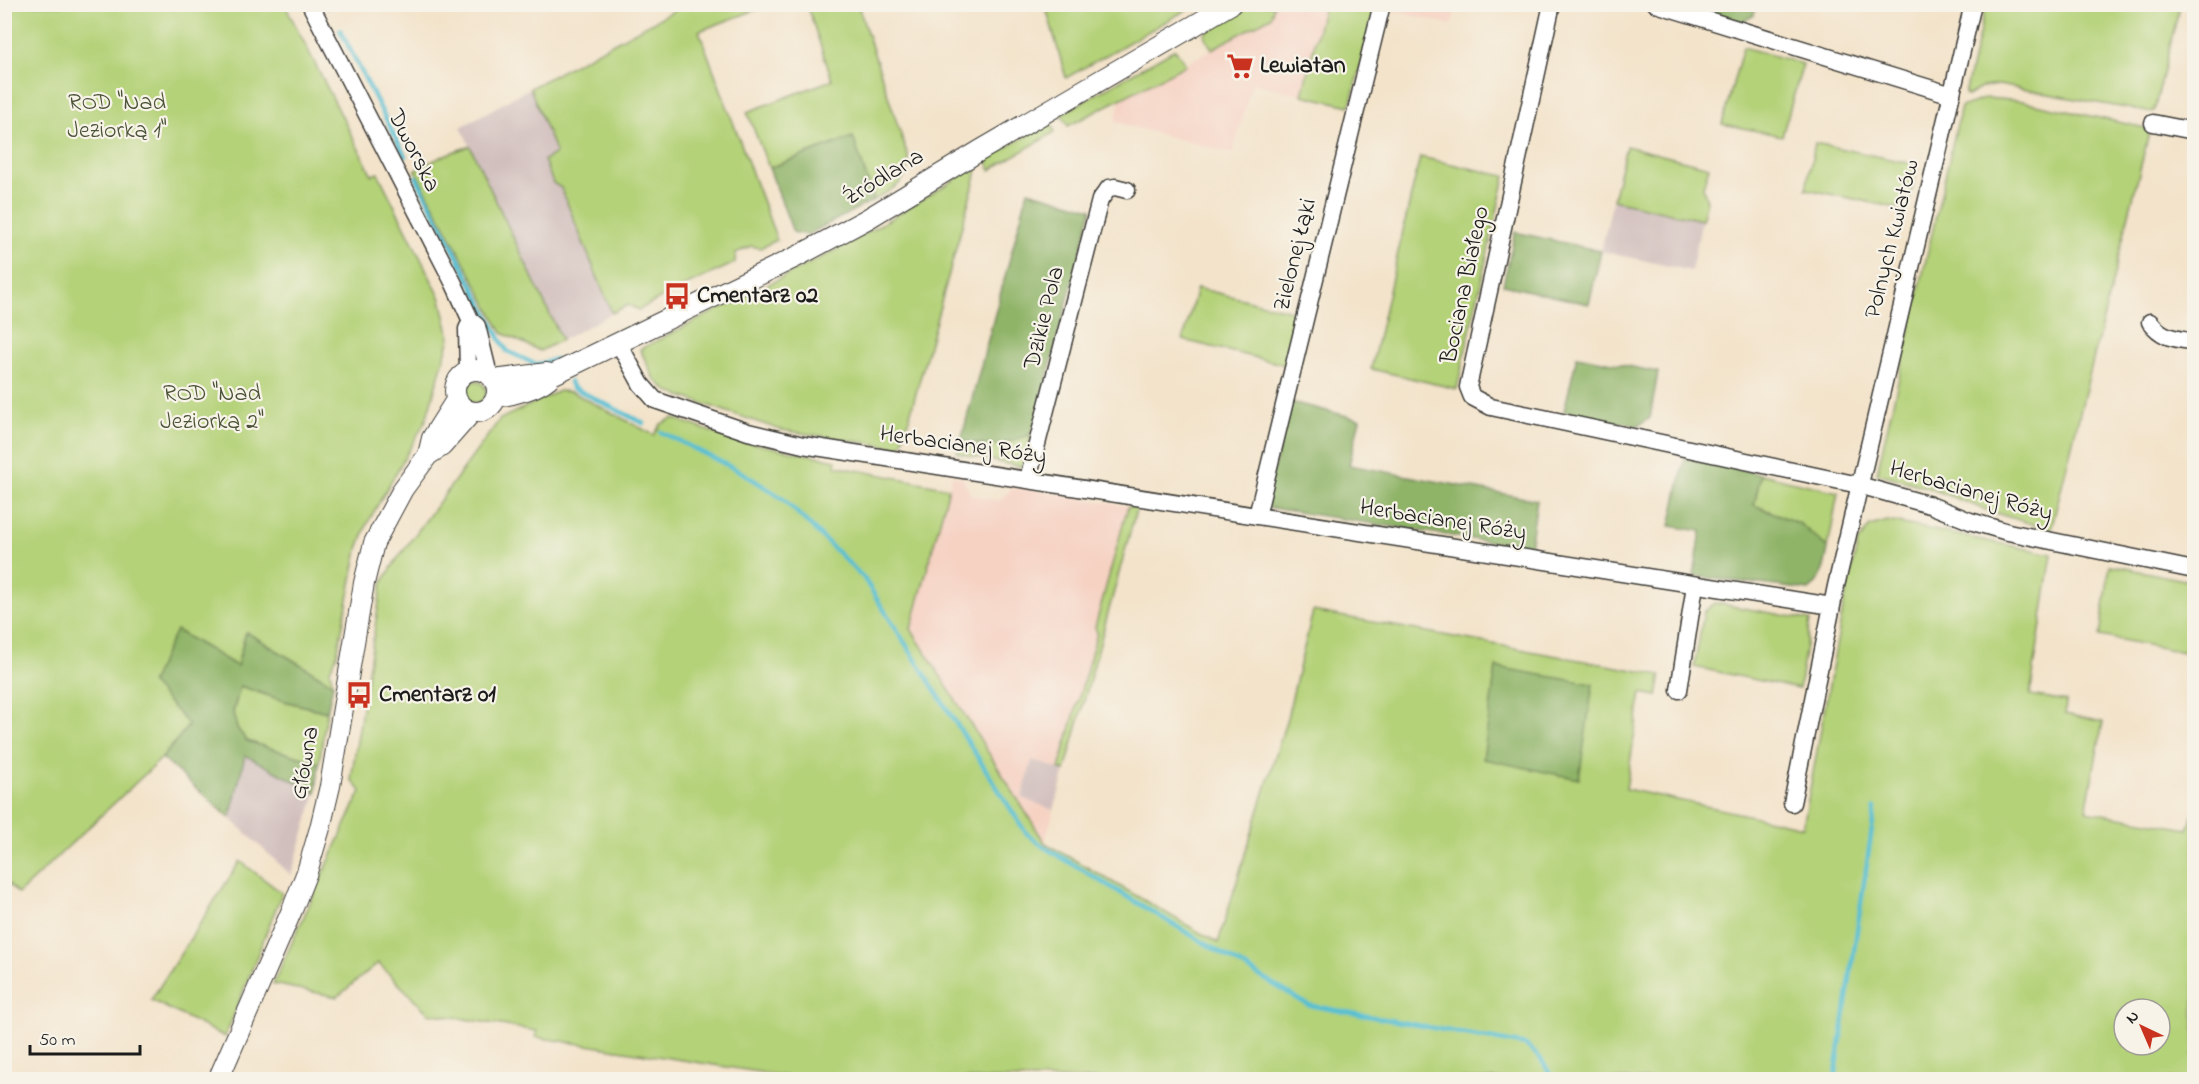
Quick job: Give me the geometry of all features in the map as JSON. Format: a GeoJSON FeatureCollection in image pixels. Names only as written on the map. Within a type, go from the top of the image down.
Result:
{"type":"FeatureCollection","features":[{"type":"Feature","properties":{"kind":"main road","name":"Źródlana"},"geometry":{"type":"LineString","coordinates":[[493,384],[522,391],[798,256],[867,219],[1231,4]]}},
{"type":"Feature","properties":{"kind":"main road"},"geometry":{"type":"LineString","coordinates":[[468,371],[481,371],[493,384],[490,407],[484,411],[472,412],[463,408],[456,400],[454,390],[456,383],[468,371]]}},
{"type":"Feature","properties":{"kind":"main road","name":"Główna"},"geometry":{"type":"LineString","coordinates":[[428,455],[432,438],[456,400]]}},
{"type":"Feature","properties":{"kind":"main road","name":"Główna"},"geometry":{"type":"LineString","coordinates":[[218,1080],[292,910],[317,839],[330,786],[364,583],[374,543],[394,503],[428,455],[442,446],[472,412]]}},
{"type":"Feature","properties":{"kind":"street","name":"Dworska"},"geometry":{"type":"LineString","coordinates":[[310,4],[471,321],[477,326],[493,384]]}},
{"type":"Feature","properties":{"kind":"street","name":"Zielonej Łąki"},"geometry":{"type":"LineString","coordinates":[[1257,516],[1382,4]]}},
{"type":"Feature","properties":{"kind":"street","name":"Bociana Białego"},"geometry":{"type":"LineString","coordinates":[[1552,4],[1468,392],[1478,401],[1491,407],[1859,485]]}},
{"type":"Feature","properties":{"kind":"street"},"geometry":{"type":"LineString","coordinates":[[1656,4],[1952,95]]}},
{"type":"Feature","properties":{"kind":"street","name":"Polnych Kwiatów"},"geometry":{"type":"LineString","coordinates":[[1859,485],[1973,4]]}},
{"type":"Feature","properties":{"kind":"street"},"geometry":{"type":"LineString","coordinates":[[2154,123],[2194,131]]}},
{"type":"Feature","properties":{"kind":"street","name":"Dzikie Pola"},"geometry":{"type":"LineString","coordinates":[[1028,479],[1100,200],[1109,188],[1127,190]]}},
{"type":"Feature","properties":{"kind":"street"},"geometry":{"type":"LineString","coordinates":[[468,371],[467,329],[471,321]]}},
{"type":"Feature","properties":{"kind":"street"},"geometry":{"type":"LineString","coordinates":[[2150,322],[2158,332],[2165,336],[2194,342]]}},
{"type":"Feature","properties":{"kind":"street","name":"Herbacianej Róży"},"geometry":{"type":"LineString","coordinates":[[619,344],[640,384],[655,400],[737,429],[803,445],[1832,606],[1859,485],[1930,505],[1970,521],[2008,532],[2194,570]]}},
{"type":"Feature","properties":{"kind":"street"},"geometry":{"type":"LineString","coordinates":[[1678,690],[1695,585]]}},
{"type":"Feature","properties":{"kind":"street"},"geometry":{"type":"LineString","coordinates":[[1792,803],[1832,606]]}},
{"type":"Feature","properties":{"kind":"shaded area"},"geometry":{"type":"Polygon","coordinates":[[[1274,5],[1324,5],[1302,95],[1252,83],[1233,154],[1115,122],[1120,100],[1270,17],[1274,5]]]}},
{"type":"Feature","properties":{"kind":"shaded area"},"geometry":{"type":"Polygon","coordinates":[[[1389,5],[1457,5],[1452,25],[1388,10],[1389,5]]]}},
{"type":"Feature","properties":{"kind":"shaded area"},"geometry":{"type":"Polygon","coordinates":[[[530,88],[556,153],[544,160],[553,183],[561,187],[612,313],[562,340],[461,127],[530,88]]]}},
{"type":"Feature","properties":{"kind":"shaded area"},"geometry":{"type":"Polygon","coordinates":[[[1613,200],[1702,220],[1691,271],[1601,251],[1613,200]]]}},
{"type":"Feature","properties":{"kind":"shaded area"},"geometry":{"type":"Polygon","coordinates":[[[952,475],[962,477],[971,495],[999,501],[1014,486],[1128,506],[1095,627],[1097,633],[1059,769],[1032,761],[1022,797],[1054,810],[1045,843],[910,629],[952,475]]]}},
{"type":"Feature","properties":{"kind":"shaded area"},"geometry":{"type":"Polygon","coordinates":[[[245,755],[316,793],[291,875],[230,818],[245,755]]]}},
{"type":"Feature","properties":{"kind":"shaded area"},"geometry":{"type":"Polygon","coordinates":[[[1032,760],[1065,771],[1054,810],[1022,798],[1032,760]]]}},
{"type":"Feature","properties":{"kind":"green space"},"geometry":{"type":"Polygon","coordinates":[[[686,4],[769,5],[699,31],[777,240],[760,248],[751,246],[736,253],[735,263],[639,310],[628,305],[612,313],[561,188],[553,183],[544,160],[556,153],[530,88],[686,4]]]}},
{"type":"Feature","properties":{"kind":"green space"},"geometry":{"type":"Polygon","coordinates":[[[1045,4],[1195,4],[1195,5],[1066,78],[1045,4]]]}},
{"type":"Feature","properties":{"kind":"green space"},"geometry":{"type":"Polygon","coordinates":[[[5,5],[285,5],[372,175],[378,173],[441,299],[450,338],[426,420],[367,524],[358,549],[337,655],[330,670],[333,684],[246,632],[237,666],[162,758],[18,894],[5,880],[5,5]]]}},
{"type":"Feature","properties":{"kind":"green space"},"geometry":{"type":"Polygon","coordinates":[[[807,5],[858,5],[909,159],[902,180],[894,188],[874,200],[853,137],[769,168],[747,112],[832,80],[807,5]]]}},
{"type":"Feature","properties":{"kind":"green space"},"geometry":{"type":"Polygon","coordinates":[[[1252,5],[1274,5],[1271,17],[1212,49],[1205,33],[1252,5]]]}},
{"type":"Feature","properties":{"kind":"green space"},"geometry":{"type":"Polygon","coordinates":[[[1324,5],[1376,5],[1350,106],[1302,95],[1324,5]]]}},
{"type":"Feature","properties":{"kind":"green space"},"geometry":{"type":"Polygon","coordinates":[[[1675,5],[1757,5],[1753,16],[1740,23],[1675,5]]]}},
{"type":"Feature","properties":{"kind":"green space"},"geometry":{"type":"Polygon","coordinates":[[[1986,5],[2180,5],[2154,111],[2148,112],[1999,85],[1983,87],[1967,96],[1965,94],[1986,5]]]}},
{"type":"Feature","properties":{"kind":"green space"},"geometry":{"type":"Polygon","coordinates":[[[1743,47],[1803,64],[1782,136],[1722,124],[1743,47]]]}},
{"type":"Feature","properties":{"kind":"green space"},"geometry":{"type":"Polygon","coordinates":[[[1175,49],[1186,65],[1068,126],[1062,116],[1063,113],[1175,49]]]}},
{"type":"Feature","properties":{"kind":"green space"},"geometry":{"type":"Polygon","coordinates":[[[1986,98],[2022,101],[2150,129],[2051,530],[1986,510],[1929,488],[1877,473],[1961,107],[1986,98]]]}},
{"type":"Feature","properties":{"kind":"green space"},"geometry":{"type":"Polygon","coordinates":[[[1051,123],[1055,132],[990,170],[987,159],[1051,123]]]}},
{"type":"Feature","properties":{"kind":"green space"},"geometry":{"type":"Polygon","coordinates":[[[853,137],[874,200],[807,235],[793,232],[769,168],[853,137]]]}},
{"type":"Feature","properties":{"kind":"green space"},"geometry":{"type":"Polygon","coordinates":[[[1815,143],[1918,165],[1907,210],[1806,189],[1815,143]]]}},
{"type":"Feature","properties":{"kind":"green space"},"geometry":{"type":"Polygon","coordinates":[[[470,146],[562,340],[540,351],[502,333],[415,170],[447,154],[470,146]]]}},
{"type":"Feature","properties":{"kind":"green space"},"geometry":{"type":"Polygon","coordinates":[[[1626,146],[1709,167],[1703,187],[1707,201],[1702,220],[1613,200],[1626,146]]]}},
{"type":"Feature","properties":{"kind":"green space"},"geometry":{"type":"Polygon","coordinates":[[[1420,157],[1505,176],[1457,389],[1371,369],[1420,157]]]}},
{"type":"Feature","properties":{"kind":"green space"},"geometry":{"type":"Polygon","coordinates":[[[974,168],[977,169],[975,179],[901,448],[781,430],[669,392],[654,379],[640,349],[848,244],[974,168]]]}},
{"type":"Feature","properties":{"kind":"green space"},"geometry":{"type":"Polygon","coordinates":[[[1028,191],[1092,209],[1032,434],[990,445],[961,440],[1028,191]]]}},
{"type":"Feature","properties":{"kind":"green space"},"geometry":{"type":"Polygon","coordinates":[[[1515,232],[1601,251],[1589,304],[1503,285],[1515,232]]]}},
{"type":"Feature","properties":{"kind":"green space"},"geometry":{"type":"Polygon","coordinates":[[[1197,288],[1300,313],[1286,365],[1183,340],[1197,288]]]}},
{"type":"Feature","properties":{"kind":"green space"},"geometry":{"type":"Polygon","coordinates":[[[1577,356],[1658,372],[1650,418],[1637,426],[1564,411],[1577,356]]]}},
{"type":"Feature","properties":{"kind":"green space"},"geometry":{"type":"Polygon","coordinates":[[[475,381],[483,384],[486,392],[483,400],[475,403],[467,400],[464,392],[467,384],[475,381]]]}},
{"type":"Feature","properties":{"kind":"green space"},"geometry":{"type":"Polygon","coordinates":[[[559,391],[572,392],[654,435],[661,424],[673,418],[731,439],[836,460],[836,466],[949,488],[911,629],[1045,843],[1218,943],[1287,718],[1313,611],[1661,675],[1657,696],[1641,693],[1626,789],[1803,827],[1844,603],[1858,542],[1870,526],[1888,521],[2052,554],[2030,695],[2066,701],[2065,714],[2103,722],[2086,811],[2188,829],[2194,810],[2194,1079],[803,1079],[535,1037],[537,1031],[428,1013],[378,963],[337,997],[273,984],[361,791],[351,779],[382,583],[500,419],[559,391]]]}},
{"type":"Feature","properties":{"kind":"green space"},"geometry":{"type":"Polygon","coordinates":[[[1291,402],[1360,419],[1349,465],[1537,500],[1530,548],[1264,507],[1291,402]]]}},
{"type":"Feature","properties":{"kind":"green space"},"geometry":{"type":"Polygon","coordinates":[[[1032,434],[1022,467],[957,453],[961,440],[985,446],[1032,434]]]}},
{"type":"Feature","properties":{"kind":"green space"},"geometry":{"type":"Polygon","coordinates":[[[1685,458],[1761,474],[1754,505],[1800,524],[1828,548],[1823,571],[1814,586],[1809,590],[1694,576],[1701,531],[1670,526],[1685,458]]]}},
{"type":"Feature","properties":{"kind":"green space"},"geometry":{"type":"Polygon","coordinates":[[[1761,474],[1838,492],[1828,548],[1800,524],[1754,505],[1761,474]]]}},
{"type":"Feature","properties":{"kind":"green space"},"geometry":{"type":"Polygon","coordinates":[[[1128,506],[1137,507],[1065,771],[1059,769],[1097,633],[1095,627],[1128,506]]]}},
{"type":"Feature","properties":{"kind":"green space"},"geometry":{"type":"Polygon","coordinates":[[[2110,565],[2194,582],[2194,654],[2100,636],[2110,565]]]}},
{"type":"Feature","properties":{"kind":"green space"},"geometry":{"type":"Polygon","coordinates":[[[1715,603],[1810,620],[1799,689],[1694,667],[1704,612],[1715,603]]]}},
{"type":"Feature","properties":{"kind":"green space"},"geometry":{"type":"Polygon","coordinates":[[[176,630],[237,666],[246,632],[333,684],[327,712],[240,686],[233,713],[237,728],[247,741],[319,763],[316,793],[245,755],[230,818],[162,758],[189,725],[151,683],[176,630]]]}},
{"type":"Feature","properties":{"kind":"green space"},"geometry":{"type":"Polygon","coordinates":[[[1496,667],[1593,684],[1579,779],[1483,759],[1496,667]]]}},
{"type":"Feature","properties":{"kind":"green space"},"geometry":{"type":"Polygon","coordinates":[[[240,686],[327,712],[319,763],[247,741],[237,728],[233,713],[240,686]]]}},
{"type":"Feature","properties":{"kind":"green space"},"geometry":{"type":"Polygon","coordinates":[[[240,861],[282,893],[225,1037],[151,1000],[240,861]]]}},
{"type":"Feature","properties":{"kind":"waterway"},"geometry":{"type":"LineString","coordinates":[[340,30],[405,156]]}},
{"type":"Feature","properties":{"kind":"waterway"},"geometry":{"type":"LineString","coordinates":[[416,177],[507,351],[537,365],[555,359],[558,362]]}},
{"type":"Feature","properties":{"kind":"waterway"},"geometry":{"type":"LineString","coordinates":[[570,382],[572,387],[643,423]]}},
{"type":"Feature","properties":{"kind":"waterway"},"geometry":{"type":"LineString","coordinates":[[661,432],[743,473],[782,498],[863,577],[1026,833],[1044,847],[1308,1005],[1526,1045],[1540,1058],[1554,1080]]}},
{"type":"Feature","properties":{"kind":"waterway"},"geometry":{"type":"LineString","coordinates":[[1835,1080],[1875,808]]}},
{"type":"Feature","properties":{"kind":"place","name":"Lewiatan"},"geometry":{"type":"Point","coordinates":[1240,66]}},
{"type":"Feature","properties":{"kind":"place","name":"Cmentarz 02"},"geometry":{"type":"Point","coordinates":[677,296]}},
{"type":"Feature","properties":{"kind":"place","name":"Cmentarz 01"},"geometry":{"type":"Point","coordinates":[359,695]}},
{"type":"Feature","properties":{"kind":"park label","name":"ROD \"Nad Jeziorką 1\""},"geometry":{"type":"Point","coordinates":[117,117]}},
{"type":"Feature","properties":{"kind":"park label","name":"ROD \"Nad Jeziorką 2\""},"geometry":{"type":"Point","coordinates":[212,408]}}]}
